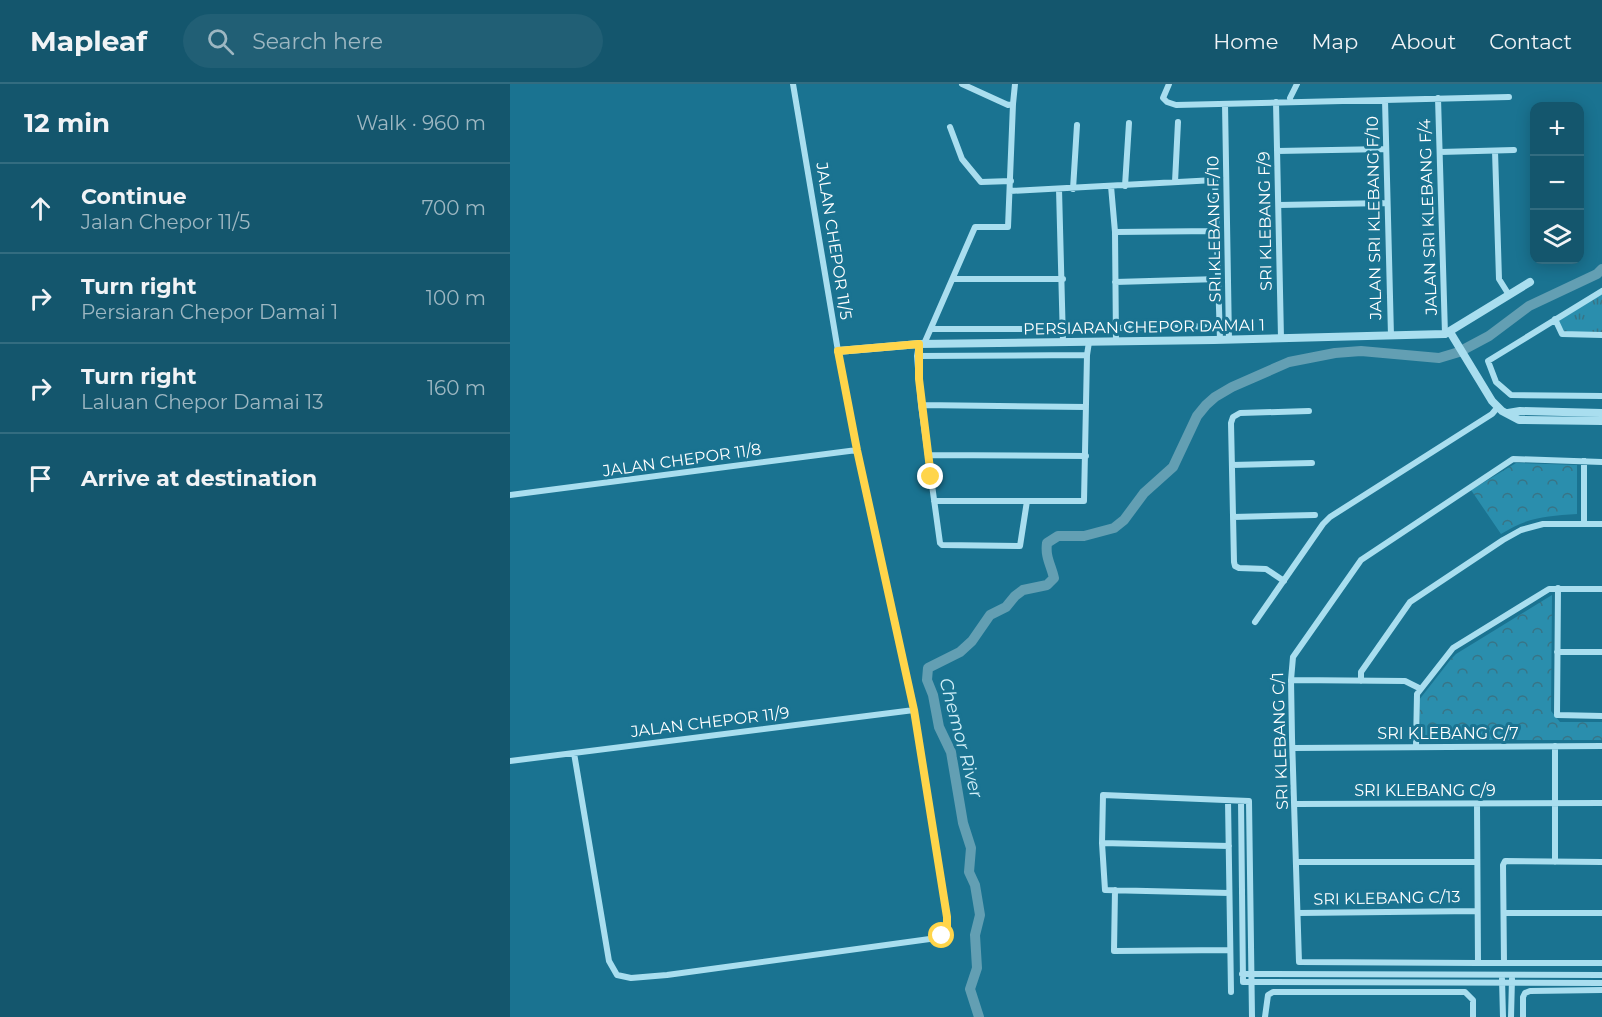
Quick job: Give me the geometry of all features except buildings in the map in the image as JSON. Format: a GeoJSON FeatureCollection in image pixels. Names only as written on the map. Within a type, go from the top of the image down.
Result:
{"type":"FeatureCollection","features":[{"type":"Feature","properties":{"kind":"street","name":"JALAN CHEPOR 11/5"},"geometry":{"type":"LineString","coordinates":[[574,753],[609,961],[617,975],[632,978],[667,975],[937,938],[945,932],[947,917],[914,710],[857,450],[793,84]]}},
{"type":"Feature","properties":{"kind":"street"},"geometry":{"type":"LineString","coordinates":[[962,84],[1004,105],[1013,104]]}},
{"type":"Feature","properties":{"kind":"street"},"geometry":{"type":"LineString","coordinates":[[1015,84],[1008,227],[975,228],[954,279],[917,356],[921,405],[940,543],[942,545],[1018,546],[1022,544],[1027,501]]}},
{"type":"Feature","properties":{"kind":"street"},"geometry":{"type":"LineString","coordinates":[[1169,84],[1163,98],[1176,105],[1509,97]]}},
{"type":"Feature","properties":{"kind":"street"},"geometry":{"type":"LineString","coordinates":[[1290,98],[1297,84]]}},
{"type":"Feature","properties":{"kind":"street","name":"JALAN SRI KLEBANG F/4"},"geometry":{"type":"LineString","coordinates":[[1438,98],[1448,333]]}},
{"type":"Feature","properties":{"kind":"street","name":"JALAN SRI KLEBANG F/10"},"geometry":{"type":"LineString","coordinates":[[1385,100],[1391,336]]}},
{"type":"Feature","properties":{"kind":"street","name":"SRI KLEBANG F/9"},"geometry":{"type":"LineString","coordinates":[[1276,102],[1280,205],[1281,338]]}},
{"type":"Feature","properties":{"kind":"street","name":"SRI KLEBANG F/10"},"geometry":{"type":"LineString","coordinates":[[1225,104],[1229,339]]}},
{"type":"Feature","properties":{"kind":"street"},"geometry":{"type":"LineString","coordinates":[[1175,182],[1178,122]]}},
{"type":"Feature","properties":{"kind":"street"},"geometry":{"type":"LineString","coordinates":[[1125,186],[1129,123]]}},
{"type":"Feature","properties":{"kind":"street"},"geometry":{"type":"LineString","coordinates":[[1073,189],[1077,125]]}},
{"type":"Feature","properties":{"kind":"street"},"geometry":{"type":"LineString","coordinates":[[950,127],[962,159],[981,182],[1011,181]]}},
{"type":"Feature","properties":{"kind":"street"},"geometry":{"type":"LineString","coordinates":[[1277,152],[1386,149]]}},
{"type":"Feature","properties":{"kind":"street"},"geometry":{"type":"LineString","coordinates":[[1496,150],[1499,279],[1509,295]]}},
{"type":"Feature","properties":{"kind":"street"},"geometry":{"type":"LineString","coordinates":[[1440,152],[1514,150]]}},
{"type":"Feature","properties":{"kind":"street"},"geometry":{"type":"LineString","coordinates":[[1010,191],[1213,180],[1216,182],[1220,340]]}},
{"type":"Feature","properties":{"kind":"street"},"geometry":{"type":"LineString","coordinates":[[1111,186],[1115,232],[1116,342]]}},
{"type":"Feature","properties":{"kind":"street"},"geometry":{"type":"LineString","coordinates":[[1059,189],[1063,342]]}},
{"type":"Feature","properties":{"kind":"street"},"geometry":{"type":"LineString","coordinates":[[1280,205],[1387,203]]}},
{"type":"Feature","properties":{"kind":"street"},"geometry":{"type":"LineString","coordinates":[[1115,232],[1217,231]]}},
{"type":"Feature","properties":{"kind":"street"},"geometry":{"type":"LineString","coordinates":[[954,279],[1063,279]]}},
{"type":"Feature","properties":{"kind":"street"},"geometry":{"type":"LineString","coordinates":[[1115,282],[1219,279]]}},
{"type":"Feature","properties":{"kind":"street","name":"PERSIARAN CHEPOR DAMAI 1"},"geometry":{"type":"LineString","coordinates":[[838,351],[921,344],[1220,340],[1448,333],[1530,282]]}},
{"type":"Feature","properties":{"kind":"street"},"geometry":{"type":"LineString","coordinates":[[1602,291],[1488,361],[1496,382],[1511,395],[1602,396]]}},
{"type":"Feature","properties":{"kind":"street"},"geometry":{"type":"LineString","coordinates":[[1555,319],[1562,334],[1602,335]]}},
{"type":"Feature","properties":{"kind":"street"},"geometry":{"type":"LineString","coordinates":[[1116,328],[1220,326]]}},
{"type":"Feature","properties":{"kind":"street"},"geometry":{"type":"LineString","coordinates":[[931,329],[1063,330]]}},
{"type":"Feature","properties":{"kind":"street"},"geometry":{"type":"LineString","coordinates":[[1448,333],[1497,408],[1519,420],[1602,421]]}},
{"type":"Feature","properties":{"kind":"street"},"geometry":{"type":"LineString","coordinates":[[934,501],[1084,501],[1089,342]]}},
{"type":"Feature","properties":{"kind":"street"},"geometry":{"type":"LineString","coordinates":[[917,356],[1087,355]]}},
{"type":"Feature","properties":{"kind":"street"},"geometry":{"type":"LineString","coordinates":[[921,405],[1086,407]]}},
{"type":"Feature","properties":{"kind":"street"},"geometry":{"type":"LineString","coordinates":[[1255,622],[1330,517],[1492,414],[1497,408]]}},
{"type":"Feature","properties":{"kind":"street"},"geometry":{"type":"LineString","coordinates":[[1284,581],[1266,569],[1235,566],[1231,423],[1233,417],[1240,413],[1309,411]]}},
{"type":"Feature","properties":{"kind":"street"},"geometry":{"type":"LineString","coordinates":[[1508,413],[1520,411],[1602,413]]}},
{"type":"Feature","properties":{"kind":"street","name":"JALAN CHEPOR 11/8"},"geometry":{"type":"LineString","coordinates":[[510,495],[857,450]]}},
{"type":"Feature","properties":{"kind":"street"},"geometry":{"type":"LineString","coordinates":[[928,455],[1086,456]]}},
{"type":"Feature","properties":{"kind":"street","name":"SRI KLEBANG C/1"},"geometry":{"type":"LineString","coordinates":[[1477,911],[1478,963],[1299,962],[1291,680],[1293,657],[1361,560],[1513,459],[1602,462]]}},
{"type":"Feature","properties":{"kind":"street"},"geometry":{"type":"LineString","coordinates":[[1584,461],[1584,523]]}},
{"type":"Feature","properties":{"kind":"street"},"geometry":{"type":"LineString","coordinates":[[1232,465],[1312,463]]}},
{"type":"Feature","properties":{"kind":"street"},"geometry":{"type":"LineString","coordinates":[[1233,517],[1315,515]]}},
{"type":"Feature","properties":{"kind":"street"},"geometry":{"type":"LineString","coordinates":[[1361,681],[1361,672],[1410,602],[1521,530],[1543,524],[1602,524]]}},
{"type":"Feature","properties":{"kind":"street"},"geometry":{"type":"LineString","coordinates":[[1558,588],[1557,715],[1602,716]]}},
{"type":"Feature","properties":{"kind":"street"},"geometry":{"type":"LineString","coordinates":[[1416,746],[1416,698],[1419,688],[1453,648],[1549,589],[1602,589]]}},
{"type":"Feature","properties":{"kind":"street"},"geometry":{"type":"LineString","coordinates":[[1557,652],[1602,652]]}},
{"type":"Feature","properties":{"kind":"street"},"geometry":{"type":"LineString","coordinates":[[1291,680],[1405,681],[1419,688]]}},
{"type":"Feature","properties":{"kind":"street","name":"JALAN CHEPOR 11/9"},"geometry":{"type":"LineString","coordinates":[[510,761],[914,710]]}},
{"type":"Feature","properties":{"kind":"street"},"geometry":{"type":"LineString","coordinates":[[1556,746],[1556,861]]}},
{"type":"Feature","properties":{"kind":"street","name":"SRI KLEBANG C/7"},"geometry":{"type":"LineString","coordinates":[[1293,748],[1602,746]]}},
{"type":"Feature","properties":{"kind":"street"},"geometry":{"type":"LineString","coordinates":[[1229,893],[1105,890],[1102,843],[1103,795],[1249,801],[1252,1017]]}},
{"type":"Feature","properties":{"kind":"street"},"geometry":{"type":"LineString","coordinates":[[1228,801],[1231,992]]}},
{"type":"Feature","properties":{"kind":"street"},"geometry":{"type":"LineString","coordinates":[[1241,801],[1242,982],[1602,983]]}},
{"type":"Feature","properties":{"kind":"street","name":"SRI KLEBANG C/9"},"geometry":{"type":"LineString","coordinates":[[1295,804],[1602,803]]}},
{"type":"Feature","properties":{"kind":"street"},"geometry":{"type":"LineString","coordinates":[[1477,804],[1477,911]]}},
{"type":"Feature","properties":{"kind":"street"},"geometry":{"type":"LineString","coordinates":[[1102,843],[1229,846]]}},
{"type":"Feature","properties":{"kind":"street"},"geometry":{"type":"LineString","coordinates":[[1504,963],[1503,865],[1505,861],[1602,862]]}},
{"type":"Feature","properties":{"kind":"street"},"geometry":{"type":"LineString","coordinates":[[1297,862],[1477,862]]}},
{"type":"Feature","properties":{"kind":"street"},"geometry":{"type":"LineString","coordinates":[[1115,890],[1114,951],[1230,950]]}},
{"type":"Feature","properties":{"kind":"street","name":"SRI KLEBANG C/13"},"geometry":{"type":"LineString","coordinates":[[1298,913],[1477,911]]}},
{"type":"Feature","properties":{"kind":"street"},"geometry":{"type":"LineString","coordinates":[[1504,913],[1602,913]]}},
{"type":"Feature","properties":{"kind":"street"},"geometry":{"type":"LineString","coordinates":[[1479,963],[1602,963]]}},
{"type":"Feature","properties":{"kind":"street"},"geometry":{"type":"LineString","coordinates":[[1242,974],[1602,975]]}},
{"type":"Feature","properties":{"kind":"street"},"geometry":{"type":"LineString","coordinates":[[1503,975],[1503,1017]]}},
{"type":"Feature","properties":{"kind":"street"},"geometry":{"type":"LineString","coordinates":[[1511,1017],[1512,975]]}},
{"type":"Feature","properties":{"kind":"street"},"geometry":{"type":"LineString","coordinates":[[1523,1017],[1523,997],[1530,991],[1602,990]]}},
{"type":"Feature","properties":{"kind":"street"},"geometry":{"type":"LineString","coordinates":[[1265,1017],[1266,1001],[1268,995],[1273,992],[1465,992],[1473,1000],[1473,1017]]}},
{"type":"Feature","properties":{"kind":"green space"},"geometry":{"type":"Polygon","coordinates":[[[1602,291],[1602,335],[1562,334],[1555,319],[1602,291]]]}},
{"type":"Feature","properties":{"kind":"green space"},"geometry":{"type":"Polygon","coordinates":[[[1516,463],[1577,465],[1577,514],[1538,518],[1501,534],[1471,490],[1516,463]]]}},
{"type":"Feature","properties":{"kind":"green space"},"geometry":{"type":"Polygon","coordinates":[[[1552,595],[1551,711],[1560,722],[1602,722],[1602,740],[1427,740],[1421,736],[1419,700],[1451,659],[1552,595]]]}},
{"type":"Feature","properties":{"kind":"waterway","name":"Chemor River"},"geometry":{"type":"LineString","coordinates":[[979,1017],[970,989],[977,968],[975,935],[980,915],[975,885],[969,872],[971,848],[963,823],[951,752],[939,727],[933,695],[927,680],[928,668],[960,652],[972,641],[990,615],[1006,607],[1023,590],[1047,585],[1054,578],[1047,543],[1058,536],[1084,536],[1114,528],[1124,520],[1144,493],[1173,467],[1197,416],[1215,397],[1289,362],[1335,353],[1361,351],[1439,358],[1459,352],[1489,336],[1529,306],[1597,274],[1602,269]]}},
{"type":"Feature","properties":{"kind":"route"},"geometry":{"type":"LineString","coordinates":[[931,477],[921,405],[917,356],[919,344],[838,351],[857,450],[914,710],[947,917],[947,927],[942,936]]}}]}
